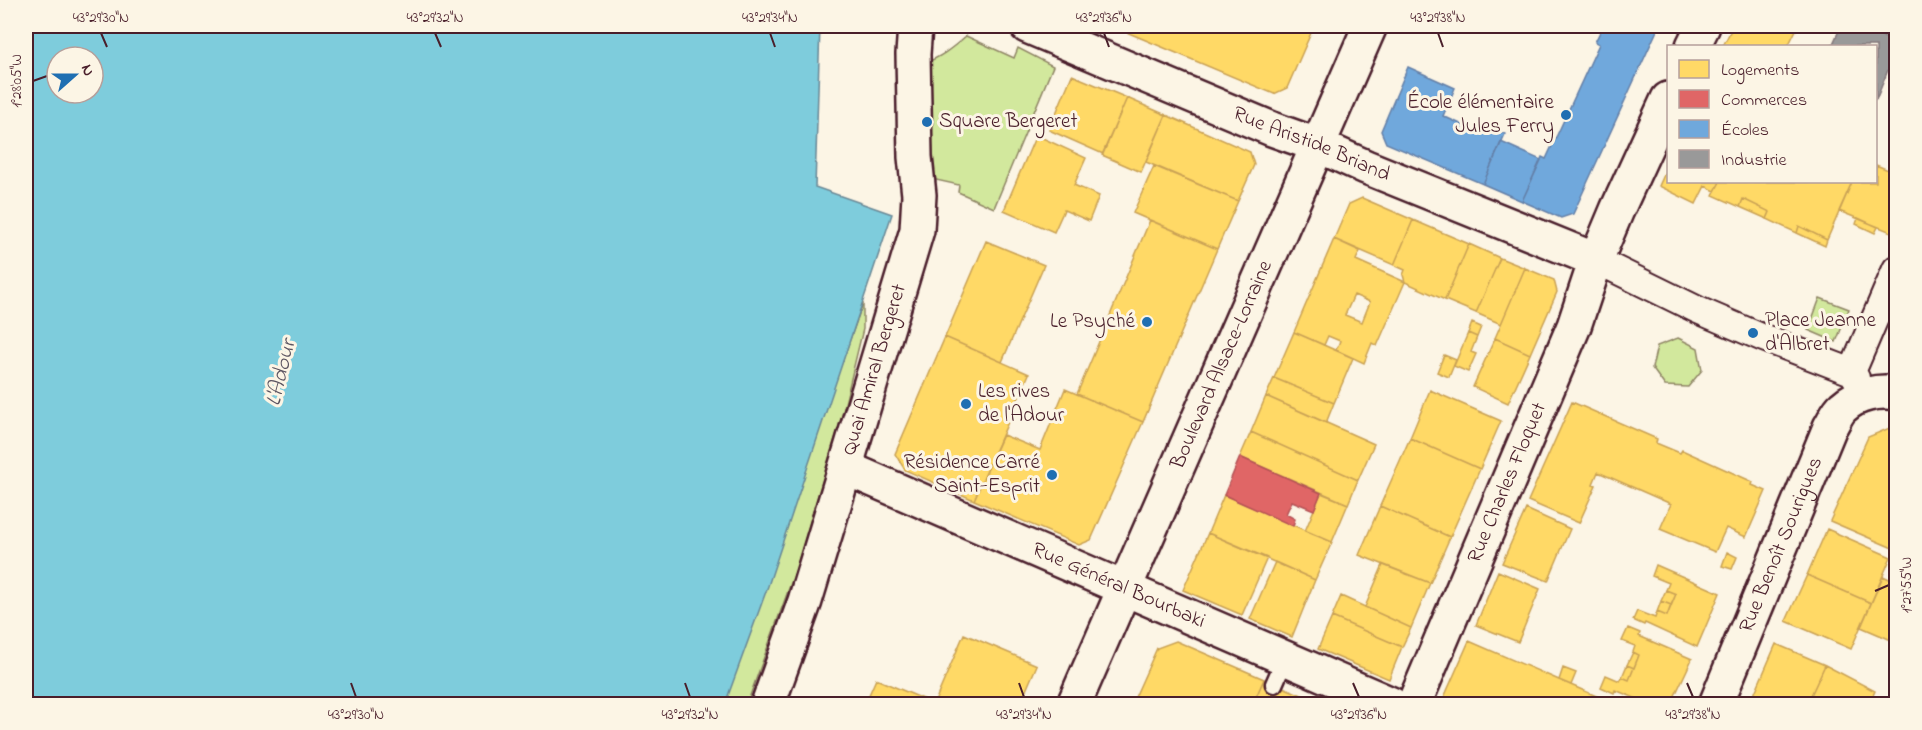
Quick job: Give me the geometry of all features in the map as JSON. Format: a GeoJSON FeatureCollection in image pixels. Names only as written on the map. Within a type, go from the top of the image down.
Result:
{"type":"FeatureCollection","features":[{"type":"Feature","properties":{"kind":"street","name":"Quai Amiral Bergeret"},"geometry":{"type":"LineString","coordinates":[[768,705],[805,601],[917,230],[919,195],[915,157],[913,54],[915,26]]}},
{"type":"Feature","properties":{"kind":"street","name":"Rue Aristide Briand"},"geometry":{"type":"LineString","coordinates":[[1027,26],[1076,37],[1272,129],[1317,145],[1366,168],[1596,260]]}},
{"type":"Feature","properties":{"kind":"street","name":"Boulevard Alsace-Lorraine"},"geometry":{"type":"LineString","coordinates":[[1074,705],[1370,26]]}},
{"type":"Feature","properties":{"kind":"street"},"geometry":{"type":"LineString","coordinates":[[1694,45],[1703,26]]}},
{"type":"Feature","properties":{"kind":"street","name":"Rue Charles Floquet"},"geometry":{"type":"LineString","coordinates":[[1414,705],[1574,326],[1596,260],[1667,101]]}},
{"type":"Feature","properties":{"kind":"street"},"geometry":{"type":"LineString","coordinates":[[1596,260],[1698,310],[1857,382],[1882,391],[1896,393]]}},
{"type":"Feature","properties":{"kind":"street"},"geometry":{"type":"LineString","coordinates":[[1857,382],[1896,269]]}},
{"type":"Feature","properties":{"kind":"street","name":"Rue Benoît Sourigues"},"geometry":{"type":"LineString","coordinates":[[1716,705],[1830,427],[1857,382]]}},
{"type":"Feature","properties":{"kind":"street","name":"Rue Général Bourbaki"},"geometry":{"type":"LineString","coordinates":[[846,468],[1124,589],[1280,671],[1391,705]]}},
{"type":"Feature","properties":{"kind":"green space"},"geometry":{"type":"Polygon","coordinates":[[[966,36],[1014,58],[1018,48],[1053,66],[994,208],[958,192],[959,185],[927,178],[922,64],[945,53],[966,36]]]}},
{"type":"Feature","properties":{"kind":"green space"},"geometry":{"type":"Polygon","coordinates":[[[1820,298],[1849,309],[1836,342],[1808,330],[1820,298]]]}},
{"type":"Feature","properties":{"kind":"green space"},"geometry":{"type":"Polygon","coordinates":[[[863,303],[863,329],[842,416],[796,569],[747,704],[721,704],[863,303]]]}},
{"type":"Feature","properties":{"kind":"green space"},"geometry":{"type":"Polygon","coordinates":[[[1678,338],[1698,348],[1702,370],[1688,387],[1665,386],[1652,368],[1657,346],[1678,338]]]}},
{"type":"Feature","properties":{"kind":"water","name":"L'Adour"},"geometry":{"type":"Polygon","coordinates":[[[26,26],[820,26],[815,187],[892,214],[768,586],[725,704],[26,704],[26,26]]]}},
{"type":"Feature","properties":{"kind":"building: Logements"},"geometry":{"type":"Polygon","coordinates":[[[1112,26],[1314,26],[1287,88],[1274,94],[1112,26]]]}},
{"type":"Feature","properties":{"kind":"building: Logements"},"geometry":{"type":"Polygon","coordinates":[[[1733,26],[1798,26],[1788,45],[1724,45],[1733,26]]]}},
{"type":"Feature","properties":{"kind":"building: Logements"},"geometry":{"type":"Polygon","coordinates":[[[1072,75],[1127,98],[1103,154],[1049,130],[1072,75]]]}},
{"type":"Feature","properties":{"kind":"building: Logements"},"geometry":{"type":"Polygon","coordinates":[[[1127,98],[1166,115],[1141,172],[1102,155],[1127,98]]]}},
{"type":"Feature","properties":{"kind":"building: Logements"},"geometry":{"type":"Polygon","coordinates":[[[1166,115],[1250,152],[1254,165],[1238,201],[1146,162],[1166,115]]]}},
{"type":"Feature","properties":{"kind":"building: Logements"},"geometry":{"type":"Polygon","coordinates":[[[1036,135],[1086,158],[1074,185],[1099,196],[1089,221],[1064,210],[1054,232],[1004,210],[1036,135]]]}},
{"type":"Feature","properties":{"kind":"building: Logements"},"geometry":{"type":"Polygon","coordinates":[[[1877,165],[1896,173],[1896,234],[1839,211],[1852,183],[1877,183],[1877,165]]]}},
{"type":"Feature","properties":{"kind":"building: Logements"},"geometry":{"type":"Polygon","coordinates":[[[1154,166],[1238,201],[1217,249],[1133,213],[1154,166]]]}},
{"type":"Feature","properties":{"kind":"building: Logements"},"geometry":{"type":"Polygon","coordinates":[[[1667,168],[1667,183],[1719,183],[1715,191],[1705,186],[1696,204],[1659,186],[1667,168]]]}},
{"type":"Feature","properties":{"kind":"building: Logements"},"geometry":{"type":"Polygon","coordinates":[[[1719,183],[1852,183],[1827,240],[1799,226],[1797,233],[1767,219],[1770,212],[1743,199],[1740,207],[1713,195],[1719,183]]]}},
{"type":"Feature","properties":{"kind":"building: Logements"},"geometry":{"type":"Polygon","coordinates":[[[1362,198],[1413,220],[1394,265],[1334,239],[1349,204],[1362,198]]]}},
{"type":"Feature","properties":{"kind":"building: Logements"},"geometry":{"type":"Polygon","coordinates":[[[1743,199],[1770,212],[1767,219],[1740,207],[1743,199]]]}},
{"type":"Feature","properties":{"kind":"building: Logements"},"geometry":{"type":"Polygon","coordinates":[[[1858,218],[1878,227],[1875,233],[1856,224],[1858,218]]]}},
{"type":"Feature","properties":{"kind":"building: Logements","name":"Le Psyché"},"geometry":{"type":"Polygon","coordinates":[[[1150,220],[1217,249],[1143,422],[1077,394],[1150,220]]]}},
{"type":"Feature","properties":{"kind":"building: Logements"},"geometry":{"type":"Polygon","coordinates":[[[1413,220],[1469,244],[1445,300],[1405,282],[1403,275],[1405,270],[1394,265],[1413,220]]]}},
{"type":"Feature","properties":{"kind":"building: Logements"},"geometry":{"type":"Polygon","coordinates":[[[1799,226],[1827,240],[1825,246],[1797,233],[1799,226]]]}},
{"type":"Feature","properties":{"kind":"building: Logements"},"geometry":{"type":"Polygon","coordinates":[[[1334,239],[1360,251],[1356,260],[1405,282],[1377,346],[1372,343],[1364,363],[1336,350],[1340,341],[1328,336],[1324,345],[1294,332],[1334,239]],[[1354,295],[1345,315],[1362,322],[1370,302],[1354,295]]]}},
{"type":"Feature","properties":{"kind":"building: Logements"},"geometry":{"type":"Polygon","coordinates":[[[986,241],[1044,265],[1002,362],[945,337],[986,241]]]}},
{"type":"Feature","properties":{"kind":"building: Logements"},"geometry":{"type":"Polygon","coordinates":[[[1469,244],[1500,258],[1476,313],[1445,300],[1469,244]]]}},
{"type":"Feature","properties":{"kind":"building: Logements"},"geometry":{"type":"Polygon","coordinates":[[[1500,258],[1525,268],[1501,324],[1476,313],[1500,258]]]}},
{"type":"Feature","properties":{"kind":"building: Logements"},"geometry":{"type":"Polygon","coordinates":[[[1525,268],[1554,280],[1557,292],[1530,354],[1495,338],[1525,268]]]}},
{"type":"Feature","properties":{"kind":"building: Logements"},"geometry":{"type":"Polygon","coordinates":[[[1472,323],[1481,327],[1477,337],[1468,333],[1472,323]]]}},
{"type":"Feature","properties":{"kind":"building: Logements"},"geometry":{"type":"Polygon","coordinates":[[[1294,332],[1353,358],[1334,403],[1274,378],[1294,332]]]}},
{"type":"Feature","properties":{"kind":"building: Logements"},"geometry":{"type":"Polygon","coordinates":[[[1468,333],[1477,337],[1471,352],[1476,354],[1468,372],[1454,366],[1468,333]]]}},
{"type":"Feature","properties":{"kind":"building: Logements","name":"Les rives de l'Adour"},"geometry":{"type":"Polygon","coordinates":[[[945,337],[1029,374],[974,500],[905,470],[895,454],[945,337]]]}},
{"type":"Feature","properties":{"kind":"building: Logements"},"geometry":{"type":"Polygon","coordinates":[[[1495,338],[1530,354],[1508,403],[1473,387],[1495,338]]]}},
{"type":"Feature","properties":{"kind":"building: Logements"},"geometry":{"type":"Polygon","coordinates":[[[1444,355],[1456,360],[1449,377],[1437,372],[1444,355]]]}},
{"type":"Feature","properties":{"kind":"building: Logements"},"geometry":{"type":"Polygon","coordinates":[[[1274,378],[1334,403],[1326,423],[1266,396],[1274,378]]]}},
{"type":"Feature","properties":{"kind":"building: Logements","name":"Résidence Carré Saint-Esprit"},"geometry":{"type":"Polygon","coordinates":[[[1065,389],[1143,422],[1091,540],[1079,545],[974,500],[1003,435],[1040,450],[1065,389]]]}},
{"type":"Feature","properties":{"kind":"building: Logements"},"geometry":{"type":"Polygon","coordinates":[[[1430,390],[1501,421],[1480,469],[1410,438],[1430,390]]]}},
{"type":"Feature","properties":{"kind":"building: Logements"},"geometry":{"type":"Polygon","coordinates":[[[1266,396],[1374,444],[1358,480],[1251,432],[1266,396]]]}},
{"type":"Feature","properties":{"kind":"building: Logements"},"geometry":{"type":"Polygon","coordinates":[[[1572,402],[1657,439],[1656,443],[1680,453],[1682,450],[1753,482],[1752,485],[1766,491],[1746,537],[1726,528],[1715,552],[1660,529],[1671,504],[1598,472],[1593,484],[1596,485],[1579,523],[1528,501],[1572,402]]]}},
{"type":"Feature","properties":{"kind":"building: Logements"},"geometry":{"type":"Polygon","coordinates":[[[1892,427],[1896,429],[1895,549],[1830,521],[1868,437],[1892,427]]]}},
{"type":"Feature","properties":{"kind":"building: Logements"},"geometry":{"type":"Polygon","coordinates":[[[1251,432],[1358,480],[1348,504],[1240,457],[1251,432]]]}},
{"type":"Feature","properties":{"kind":"building: Logements"},"geometry":{"type":"Polygon","coordinates":[[[1410,438],[1480,469],[1450,537],[1380,506],[1410,438]]]}},
{"type":"Feature","properties":{"kind":"building: Logements"},"geometry":{"type":"Polygon","coordinates":[[[1321,493],[1348,504],[1332,542],[1305,531],[1321,493]]]}},
{"type":"Feature","properties":{"kind":"building: Logements"},"geometry":{"type":"Polygon","coordinates":[[[1224,495],[1332,542],[1315,580],[1208,533],[1224,495]]]}},
{"type":"Feature","properties":{"kind":"building: Logements"},"geometry":{"type":"Polygon","coordinates":[[[1380,506],[1450,537],[1430,583],[1359,555],[1380,506]]]}},
{"type":"Feature","properties":{"kind":"building: Logements"},"geometry":{"type":"Polygon","coordinates":[[[1526,509],[1570,529],[1548,581],[1502,563],[1526,509]]]}},
{"type":"Feature","properties":{"kind":"building: Logements"},"geometry":{"type":"Polygon","coordinates":[[[1827,529],[1891,557],[1871,603],[1807,575],[1827,529]]]}},
{"type":"Feature","properties":{"kind":"building: Logements"},"geometry":{"type":"Polygon","coordinates":[[[1208,533],[1267,558],[1242,615],[1183,590],[1208,533]]]}},
{"type":"Feature","properties":{"kind":"building: Logements"},"geometry":{"type":"Polygon","coordinates":[[[1727,552],[1737,557],[1732,569],[1722,566],[1727,552]]]}},
{"type":"Feature","properties":{"kind":"building: Logements"},"geometry":{"type":"Polygon","coordinates":[[[1275,562],[1315,580],[1292,637],[1250,619],[1275,562]]]}},
{"type":"Feature","properties":{"kind":"building: Logements"},"geometry":{"type":"Polygon","coordinates":[[[1383,565],[1430,583],[1411,628],[1365,607],[1383,565]]]}},
{"type":"Feature","properties":{"kind":"building: Logements"},"geometry":{"type":"Polygon","coordinates":[[[1656,565],[1720,593],[1697,647],[1645,623],[1644,625],[1633,620],[1637,611],[1655,618],[1657,612],[1667,616],[1676,594],[1666,590],[1669,583],[1652,576],[1656,565]]]}},
{"type":"Feature","properties":{"kind":"building: Logements"},"geometry":{"type":"Polygon","coordinates":[[[1498,571],[1540,589],[1518,642],[1476,625],[1498,571]]]}},
{"type":"Feature","properties":{"kind":"building: Logements"},"geometry":{"type":"Polygon","coordinates":[[[1807,575],[1871,603],[1851,649],[1786,621],[1807,575]]]}},
{"type":"Feature","properties":{"kind":"building: Logements"},"geometry":{"type":"Polygon","coordinates":[[[1883,576],[1896,582],[1896,642],[1861,627],[1883,576]]]}},
{"type":"Feature","properties":{"kind":"building: Logements"},"geometry":{"type":"Polygon","coordinates":[[[1666,590],[1676,594],[1671,605],[1661,601],[1666,590]]]}},
{"type":"Feature","properties":{"kind":"building: Logements"},"geometry":{"type":"Polygon","coordinates":[[[1341,596],[1411,628],[1402,647],[1332,617],[1341,596]]]}},
{"type":"Feature","properties":{"kind":"building: Logements"},"geometry":{"type":"Polygon","coordinates":[[[1661,601],[1671,605],[1667,616],[1657,612],[1661,601]]]}},
{"type":"Feature","properties":{"kind":"building: Logements"},"geometry":{"type":"Polygon","coordinates":[[[1332,617],[1402,647],[1389,679],[1318,649],[1332,617]]]}},
{"type":"Feature","properties":{"kind":"building: Logements"},"geometry":{"type":"Polygon","coordinates":[[[1628,628],[1640,633],[1639,636],[1692,659],[1671,704],[1650,704],[1601,687],[1606,675],[1620,681],[1622,677],[1629,680],[1639,655],[1633,652],[1635,646],[1622,641],[1628,628]]]}},
{"type":"Feature","properties":{"kind":"building: Logements"},"geometry":{"type":"Polygon","coordinates":[[[964,634],[1037,665],[1020,704],[934,704],[964,634]]]}},
{"type":"Feature","properties":{"kind":"building: Logements"},"geometry":{"type":"Polygon","coordinates":[[[1176,641],[1264,679],[1253,704],[1132,704],[1157,648],[1176,641]]]}},
{"type":"Feature","properties":{"kind":"building: Logements"},"geometry":{"type":"Polygon","coordinates":[[[1469,641],[1615,704],[1447,704],[1442,702],[1469,641]]]}},
{"type":"Feature","properties":{"kind":"building: Logements"},"geometry":{"type":"Polygon","coordinates":[[[1776,644],[1825,665],[1807,704],[1750,704],[1776,644]]]}},
{"type":"Feature","properties":{"kind":"building: Logements"},"geometry":{"type":"Polygon","coordinates":[[[1633,652],[1639,655],[1634,668],[1627,665],[1633,652]]]}},
{"type":"Feature","properties":{"kind":"building: Logements"},"geometry":{"type":"Polygon","coordinates":[[[1627,665],[1634,668],[1629,680],[1622,677],[1627,665]]]}},
{"type":"Feature","properties":{"kind":"building: Logements"},"geometry":{"type":"Polygon","coordinates":[[[1825,665],[1875,691],[1869,704],[1807,704],[1825,665]]]}},
{"type":"Feature","properties":{"kind":"building: Logements"},"geometry":{"type":"Polygon","coordinates":[[[1563,668],[1576,673],[1571,685],[1559,680],[1563,668]]]}},
{"type":"Feature","properties":{"kind":"building: Logements"},"geometry":{"type":"Polygon","coordinates":[[[876,679],[935,704],[865,704],[876,679]]]}},
{"type":"Feature","properties":{"kind":"building: Logements"},"geometry":{"type":"Polygon","coordinates":[[[1264,679],[1323,704],[1253,704],[1264,679]]]}},
{"type":"Feature","properties":{"kind":"building: Commerces"},"geometry":{"type":"Polygon","coordinates":[[[1240,457],[1321,493],[1314,510],[1292,501],[1286,514],[1295,519],[1293,526],[1224,495],[1240,457]]]}},
{"type":"Feature","properties":{"kind":"building: Écoles"},"geometry":{"type":"Polygon","coordinates":[[[1603,26],[1659,26],[1573,214],[1561,218],[1522,201],[1542,157],[1546,159],[1599,44],[1595,42],[1603,26]]]}},
{"type":"Feature","properties":{"kind":"building: Écoles"},"geometry":{"type":"Polygon","coordinates":[[[1408,67],[1455,88],[1443,116],[1476,131],[1479,122],[1505,134],[1483,184],[1386,143],[1381,131],[1408,67]]]}},
{"type":"Feature","properties":{"kind":"building: Écoles"},"geometry":{"type":"Polygon","coordinates":[[[1501,142],[1541,160],[1522,201],[1483,184],[1501,142]]]}},
{"type":"Feature","properties":{"kind":"building: Industrie"},"geometry":{"type":"Polygon","coordinates":[[[1841,26],[1862,26],[1896,43],[1896,50],[1877,98],[1877,45],[1832,45],[1841,26]]]}},
{"type":"Feature","properties":{"kind":"place","name":"École élémentaire Jules Ferry"},"geometry":{"type":"Point","coordinates":[1566,115]}},
{"type":"Feature","properties":{"kind":"place","name":"Square Bergeret"},"geometry":{"type":"Point","coordinates":[927,122]}},
{"type":"Feature","properties":{"kind":"place","name":"Le Psyché"},"geometry":{"type":"Point","coordinates":[1147,322]}},
{"type":"Feature","properties":{"kind":"place","name":"Place Jeanne d'Albret"},"geometry":{"type":"Point","coordinates":[1753,333]}},
{"type":"Feature","properties":{"kind":"place","name":"Les rives de l'Adour"},"geometry":{"type":"Point","coordinates":[966,404]}},
{"type":"Feature","properties":{"kind":"place","name":"Résidence Carré Saint-Esprit"},"geometry":{"type":"Point","coordinates":[1052,475]}}]}
